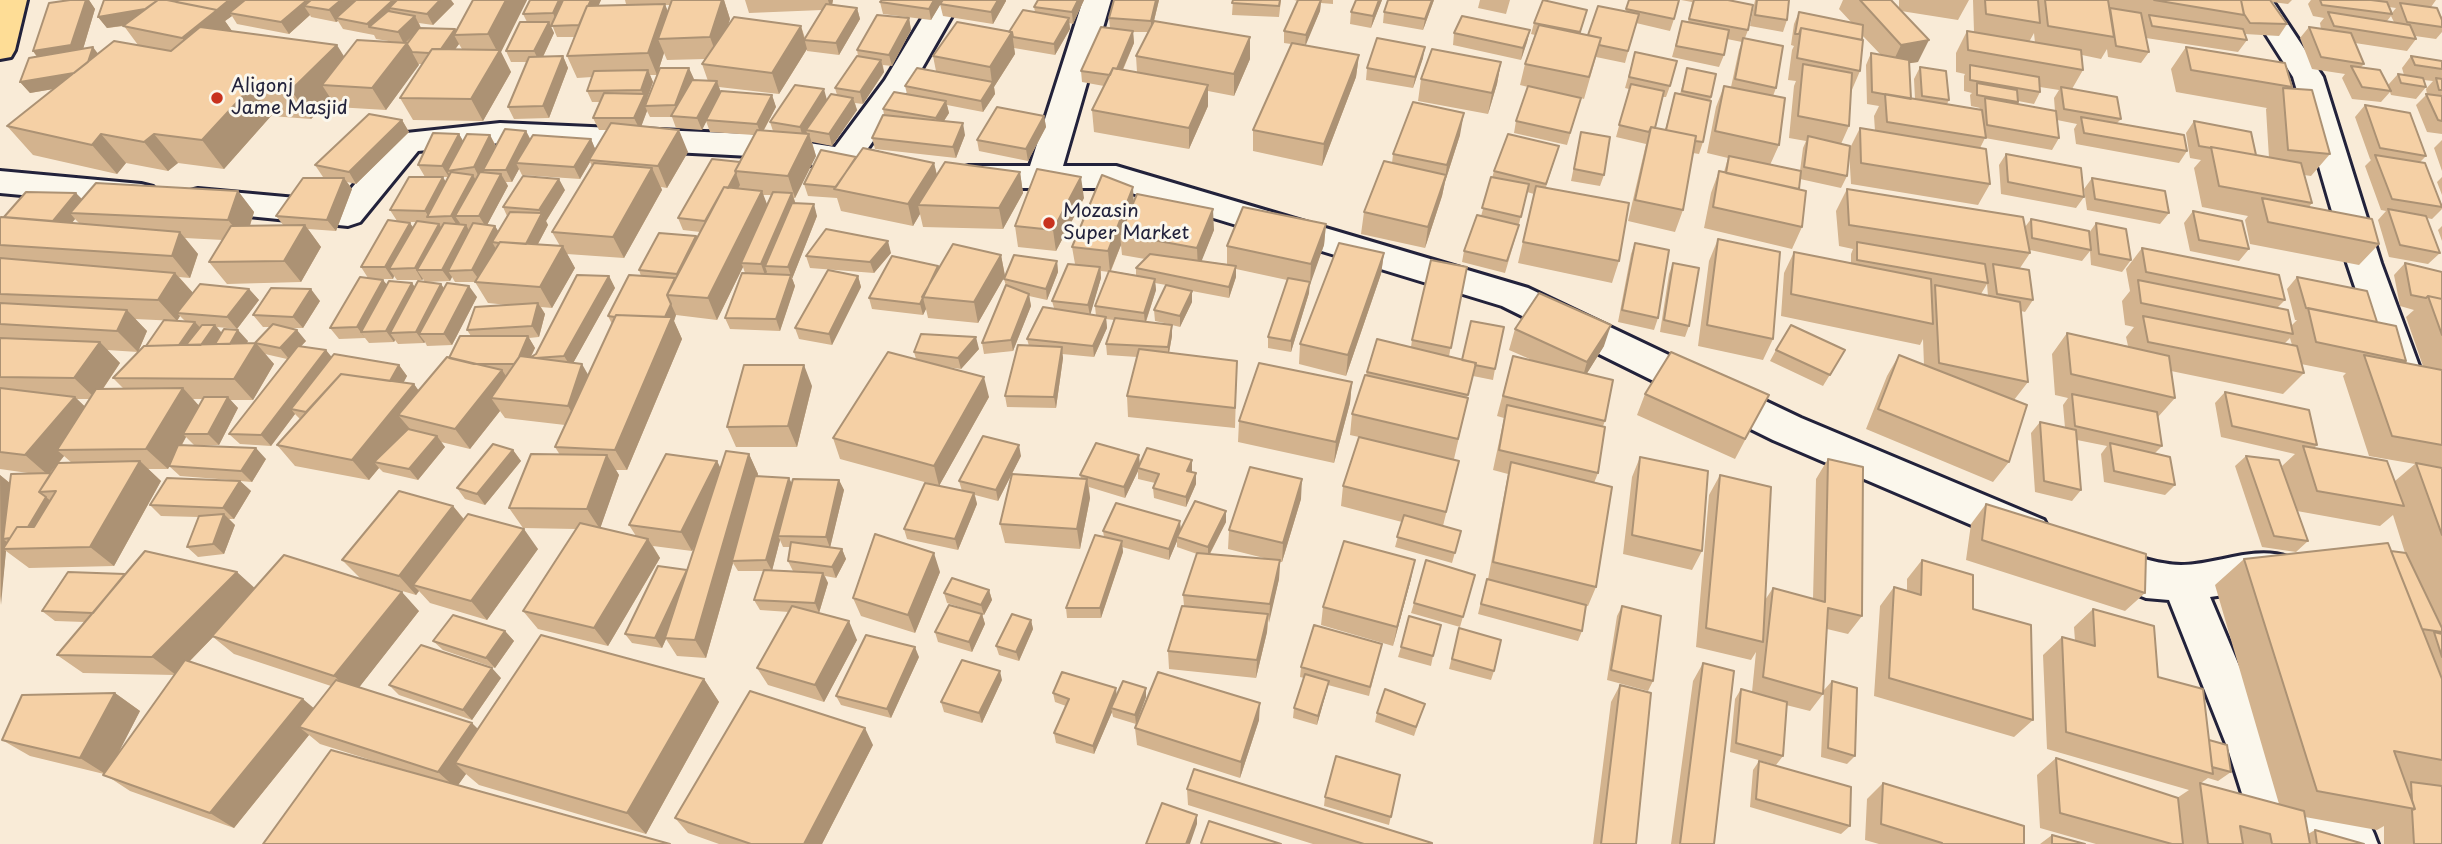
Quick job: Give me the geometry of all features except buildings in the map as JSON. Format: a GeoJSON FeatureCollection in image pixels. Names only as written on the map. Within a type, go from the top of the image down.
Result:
{"type":"FeatureCollection","features":[{"type":"Feature","properties":{"kind":"highway"},"geometry":{"type":"LineString","coordinates":[[0,50],[13,0]]}},
{"type":"Feature","properties":{"kind":"street"},"geometry":{"type":"LineString","coordinates":[[843,159],[898,83],[947,0]]}},
{"type":"Feature","properties":{"kind":"street"},"geometry":{"type":"LineString","coordinates":[[1043,178],[1097,0]]}},
{"type":"Feature","properties":{"kind":"street"},"geometry":{"type":"LineString","coordinates":[[2258,0],[2308,77],[2364,263],[2414,407]]}},
{"type":"Feature","properties":{"kind":"street"},"geometry":{"type":"LineString","coordinates":[[0,182],[348,214],[408,141],[500,133],[750,145],[896,166]]}},
{"type":"Feature","properties":{"kind":"street"},"geometry":{"type":"LineString","coordinates":[[936,172],[975,178],[1116,177],[1515,298],[1787,429],[2146,580],[2183,583],[2306,566]]}},
{"type":"Feature","properties":{"kind":"street"},"geometry":{"type":"LineString","coordinates":[[2183,583],[2251,749],[2273,822],[2341,837],[2354,844]]}},
{"type":"Feature","properties":{"kind":"place","name":"Aligonj Jame Masjid"},"geometry":{"type":"Point","coordinates":[217,98]}},
{"type":"Feature","properties":{"kind":"place","name":"Mozasin Super Market"},"geometry":{"type":"Point","coordinates":[1049,223]}}]}
